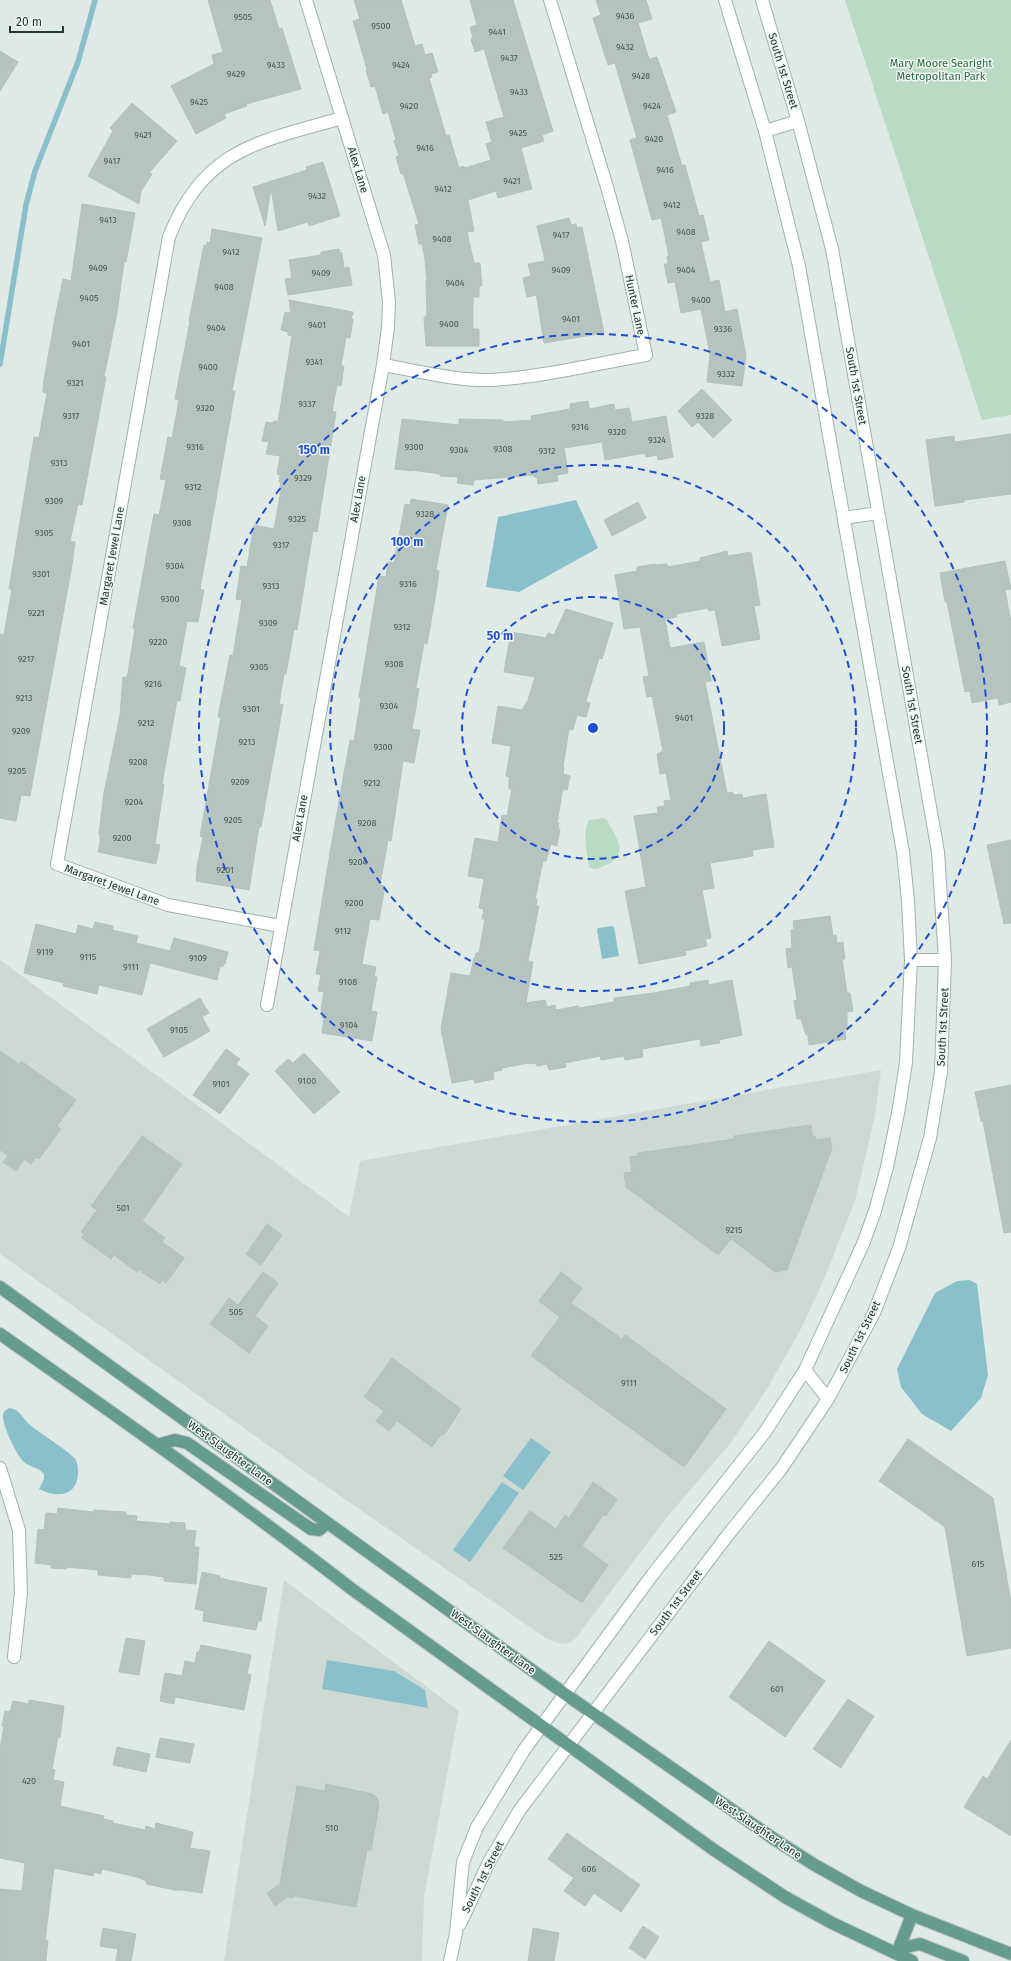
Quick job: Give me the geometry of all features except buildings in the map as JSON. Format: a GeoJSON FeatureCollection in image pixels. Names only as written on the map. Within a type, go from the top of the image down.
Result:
{"type":"FeatureCollection","features":[{"type":"Feature","properties":{"kind":"main road","name":"Alex Lane"},"geometry":{"type":"LineString","coordinates":[[267,1005],[280,926],[383,365],[388,327],[389,302],[384,256],[306,0]]}},
{"type":"Feature","properties":{"kind":"main road","name":"Hunter Lane"},"geometry":{"type":"LineString","coordinates":[[383,365],[461,378],[491,380],[521,377],[646,355],[622,241],[550,0]]}},
{"type":"Feature","properties":{"kind":"main road","name":"South 1st Street"},"geometry":{"type":"LineString","coordinates":[[450,1961],[456,1933],[463,1862],[466,1851],[477,1827],[496,1795],[524,1750],[658,1568],[765,1432],[804,1370],[863,1244],[875,1211],[887,1167],[899,1108],[906,1062],[911,960],[908,901],[903,852],[799,266],[765,131],[725,0]]}},
{"type":"Feature","properties":{"kind":"main road","name":"South 1st Street"},"geometry":{"type":"LineString","coordinates":[[456,1933],[488,1862],[519,1811],[727,1536],[781,1469],[828,1399],[874,1313],[899,1248],[916,1193],[930,1138],[941,1072],[945,960],[938,852],[832,249],[798,121],[762,0]]}},
{"type":"Feature","properties":{"kind":"main road","name":"Margaret Jewel Lane"},"geometry":{"type":"LineString","coordinates":[[280,926],[168,905],[57,864],[169,237],[186,200],[199,183],[213,169],[230,157],[250,146],[342,118]]}},
{"type":"Feature","properties":{"kind":"main road"},"geometry":{"type":"LineString","coordinates":[[765,131],[798,121]]}},
{"type":"Feature","properties":{"kind":"main road"},"geometry":{"type":"LineString","coordinates":[[844,518],[878,513]]}},
{"type":"Feature","properties":{"kind":"main road"},"geometry":{"type":"LineString","coordinates":[[911,960],[945,960]]}},
{"type":"Feature","properties":{"kind":"main road","name":"West Slaughter Lane"},"geometry":{"type":"LineString","coordinates":[[0,1287],[565,1694],[765,1833],[813,1864],[861,1891],[912,1914],[1011,1954]]}},
{"type":"Feature","properties":{"kind":"main road"},"geometry":{"type":"LineString","coordinates":[[0,1334],[157,1445],[353,1590],[714,1850],[785,1897],[832,1923],[912,1961]]}},
{"type":"Feature","properties":{"kind":"main road"},"geometry":{"type":"LineString","coordinates":[[804,1370],[828,1399]]}},
{"type":"Feature","properties":{"kind":"main road"},"geometry":{"type":"LineString","coordinates":[[157,1445],[175,1440],[187,1443],[311,1529],[319,1530],[327,1522]]}},
{"type":"Feature","properties":{"kind":"main road"},"geometry":{"type":"LineString","coordinates":[[0,1468],[19,1530],[21,1593],[14,1657]]}},
{"type":"Feature","properties":{"kind":"main road"},"geometry":{"type":"LineString","coordinates":[[897,1954],[912,1914]]}},
{"type":"Feature","properties":{"kind":"main road"},"geometry":{"type":"LineString","coordinates":[[897,1954],[906,1947],[920,1944],[963,1961]]}},
{"type":"Feature","properties":{"kind":"shaded area"},"geometry":{"type":"Polygon","coordinates":[[[0,960],[349,1217],[360,1161],[881,1070],[875,1116],[855,1201],[825,1277],[802,1327],[767,1389],[729,1445],[667,1517],[575,1639],[568,1643],[561,1644],[547,1639],[297,1466],[0,1254],[0,960]]]}},
{"type":"Feature","properties":{"kind":"shaded area"},"geometry":{"type":"Polygon","coordinates":[[[284,1580],[459,1711],[424,1897],[422,1961],[224,1961],[284,1580]]]}},
{"type":"Feature","properties":{"kind":"green space","name":"Mary Moore Searight Metropolitan Park"},"geometry":{"type":"Polygon","coordinates":[[[845,0],[1011,0],[1011,415],[982,420],[845,0]]]}},
{"type":"Feature","properties":{"kind":"green space"},"geometry":{"type":"Polygon","coordinates":[[[604,818],[607,820],[617,838],[619,844],[618,855],[615,860],[594,869],[589,867],[586,843],[587,825],[589,820],[604,818]]]}},
{"type":"Feature","properties":{"kind":"water"},"geometry":{"type":"Polygon","coordinates":[[[576,500],[598,548],[519,592],[486,587],[498,517],[576,500]]]}},
{"type":"Feature","properties":{"kind":"water"},"geometry":{"type":"Polygon","coordinates":[[[614,927],[619,956],[602,959],[597,930],[598,928],[614,927]]]}},
{"type":"Feature","properties":{"kind":"water"},"geometry":{"type":"Polygon","coordinates":[[[970,1280],[977,1284],[988,1375],[981,1398],[951,1431],[922,1414],[901,1387],[897,1369],[935,1293],[957,1281],[970,1280]]]}},
{"type":"Feature","properties":{"kind":"water"},"geometry":{"type":"Polygon","coordinates":[[[9,1408],[16,1410],[30,1425],[68,1452],[76,1460],[78,1465],[78,1475],[73,1488],[64,1494],[52,1494],[39,1489],[44,1479],[44,1474],[42,1471],[28,1465],[23,1461],[7,1432],[3,1415],[9,1408]]]}},
{"type":"Feature","properties":{"kind":"water"},"geometry":{"type":"Polygon","coordinates":[[[531,1438],[551,1452],[523,1490],[503,1476],[531,1438]]]}},
{"type":"Feature","properties":{"kind":"water"},"geometry":{"type":"Polygon","coordinates":[[[502,1482],[519,1493],[470,1562],[453,1550],[502,1482]]]}},
{"type":"Feature","properties":{"kind":"water"},"geometry":{"type":"Polygon","coordinates":[[[327,1660],[394,1671],[425,1690],[428,1708],[322,1689],[327,1660]]]}},
{"type":"Feature","properties":{"kind":"waterway"},"geometry":{"type":"LineString","coordinates":[[0,364],[26,205],[35,171],[78,62],[95,0]]}}]}
